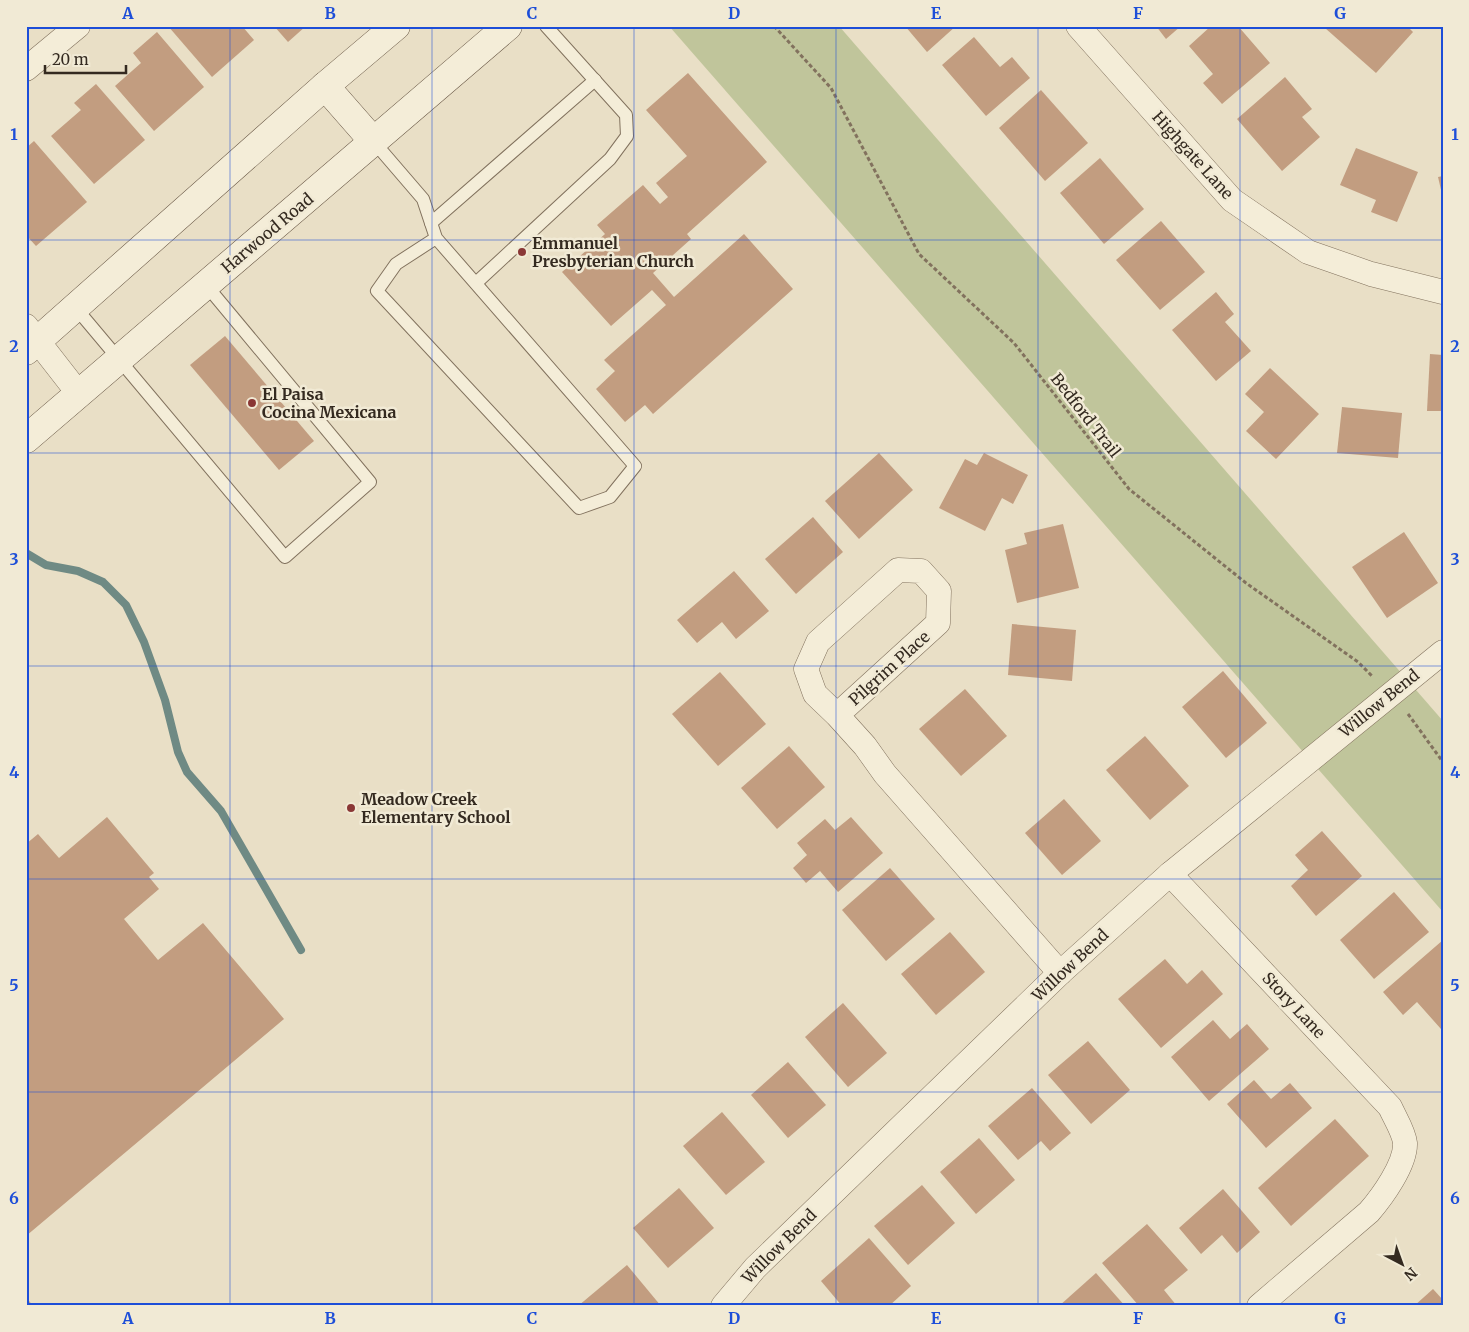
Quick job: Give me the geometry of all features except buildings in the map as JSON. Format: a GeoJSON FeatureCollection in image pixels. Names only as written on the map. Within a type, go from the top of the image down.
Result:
{"type":"FeatureCollection","features":[{"type":"Feature","properties":{"kind":"main road"},"geometry":{"type":"LineString","coordinates":[[30,339],[75,307],[325,86],[396,26]]}},
{"type":"Feature","properties":{"kind":"main road","name":"Harwood Road"},"geometry":{"type":"LineString","coordinates":[[26,439],[508,26]]}},
{"type":"Feature","properties":{"kind":"main road"},"geometry":{"type":"LineString","coordinates":[[325,86],[374,142]]}},
{"type":"Feature","properties":{"kind":"street"},"geometry":{"type":"LineString","coordinates":[[26,69],[78,26]]}},
{"type":"Feature","properties":{"kind":"street","name":"Highgate Lane"},"geometry":{"type":"LineString","coordinates":[[1078,26],[1232,200],[1308,252],[1371,274],[1443,292]]}},
{"type":"Feature","properties":{"kind":"street"},"geometry":{"type":"LineString","coordinates":[[30,339],[79,394]]}},
{"type":"Feature","properties":{"kind":"street","name":"Pilgrim Place"},"geometry":{"type":"LineString","coordinates":[[837,716],[938,623],[938,591],[921,571],[898,570],[818,642],[806,669],[815,694],[865,746],[885,774],[1060,972]]}},
{"type":"Feature","properties":{"kind":"street","name":"Willow Bend"},"geometry":{"type":"LineString","coordinates":[[723,1306],[755,1268],[1060,972],[1170,874],[1443,652]]}},
{"type":"Feature","properties":{"kind":"street","name":"Story Lane"},"geometry":{"type":"LineString","coordinates":[[1170,874],[1390,1107],[1405,1144],[1397,1169],[1384,1194],[1369,1212],[1259,1306]]}},
{"type":"Feature","properties":{"kind":"lane"},"geometry":{"type":"LineString","coordinates":[[476,283],[610,159],[627,136],[626,115],[546,26]]}},
{"type":"Feature","properties":{"kind":"lane"},"geometry":{"type":"LineString","coordinates":[[431,223],[595,80]]}},
{"type":"Feature","properties":{"kind":"lane"},"geometry":{"type":"LineString","coordinates":[[374,142],[423,199],[436,238],[635,466],[610,497],[580,508],[377,291],[396,264],[436,238]]}},
{"type":"Feature","properties":{"kind":"lane"},"geometry":{"type":"LineString","coordinates":[[75,307],[286,556],[370,482],[206,285]]}},
{"type":"Feature","properties":{"kind":"path","name":"Bedford Trail"},"geometry":{"type":"LineString","coordinates":[[774,26],[831,88],[919,254],[1014,343],[1129,489],[1246,583],[1358,662],[1417,723],[1443,762]]}},
{"type":"Feature","properties":{"kind":"green space"},"geometry":{"type":"Polygon","coordinates":[[[669,26],[839,26],[1443,721],[1443,912],[669,26]]]}},
{"type":"Feature","properties":{"kind":"waterway"},"geometry":{"type":"LineString","coordinates":[[26,553],[46,565],[78,571],[103,582],[126,605],[144,642],[165,700],[178,752],[187,772],[221,811],[301,950]]}},
{"type":"Feature","properties":{"kind":"place","name":"Emmanuel Presbyterian Church"},"geometry":{"type":"Point","coordinates":[522,252]}},
{"type":"Feature","properties":{"kind":"place","name":"El Paisa Cocina Mexicana"},"geometry":{"type":"Point","coordinates":[252,403]}},
{"type":"Feature","properties":{"kind":"place","name":"Meadow Creek Elementary School"},"geometry":{"type":"Point","coordinates":[351,808]}}]}
